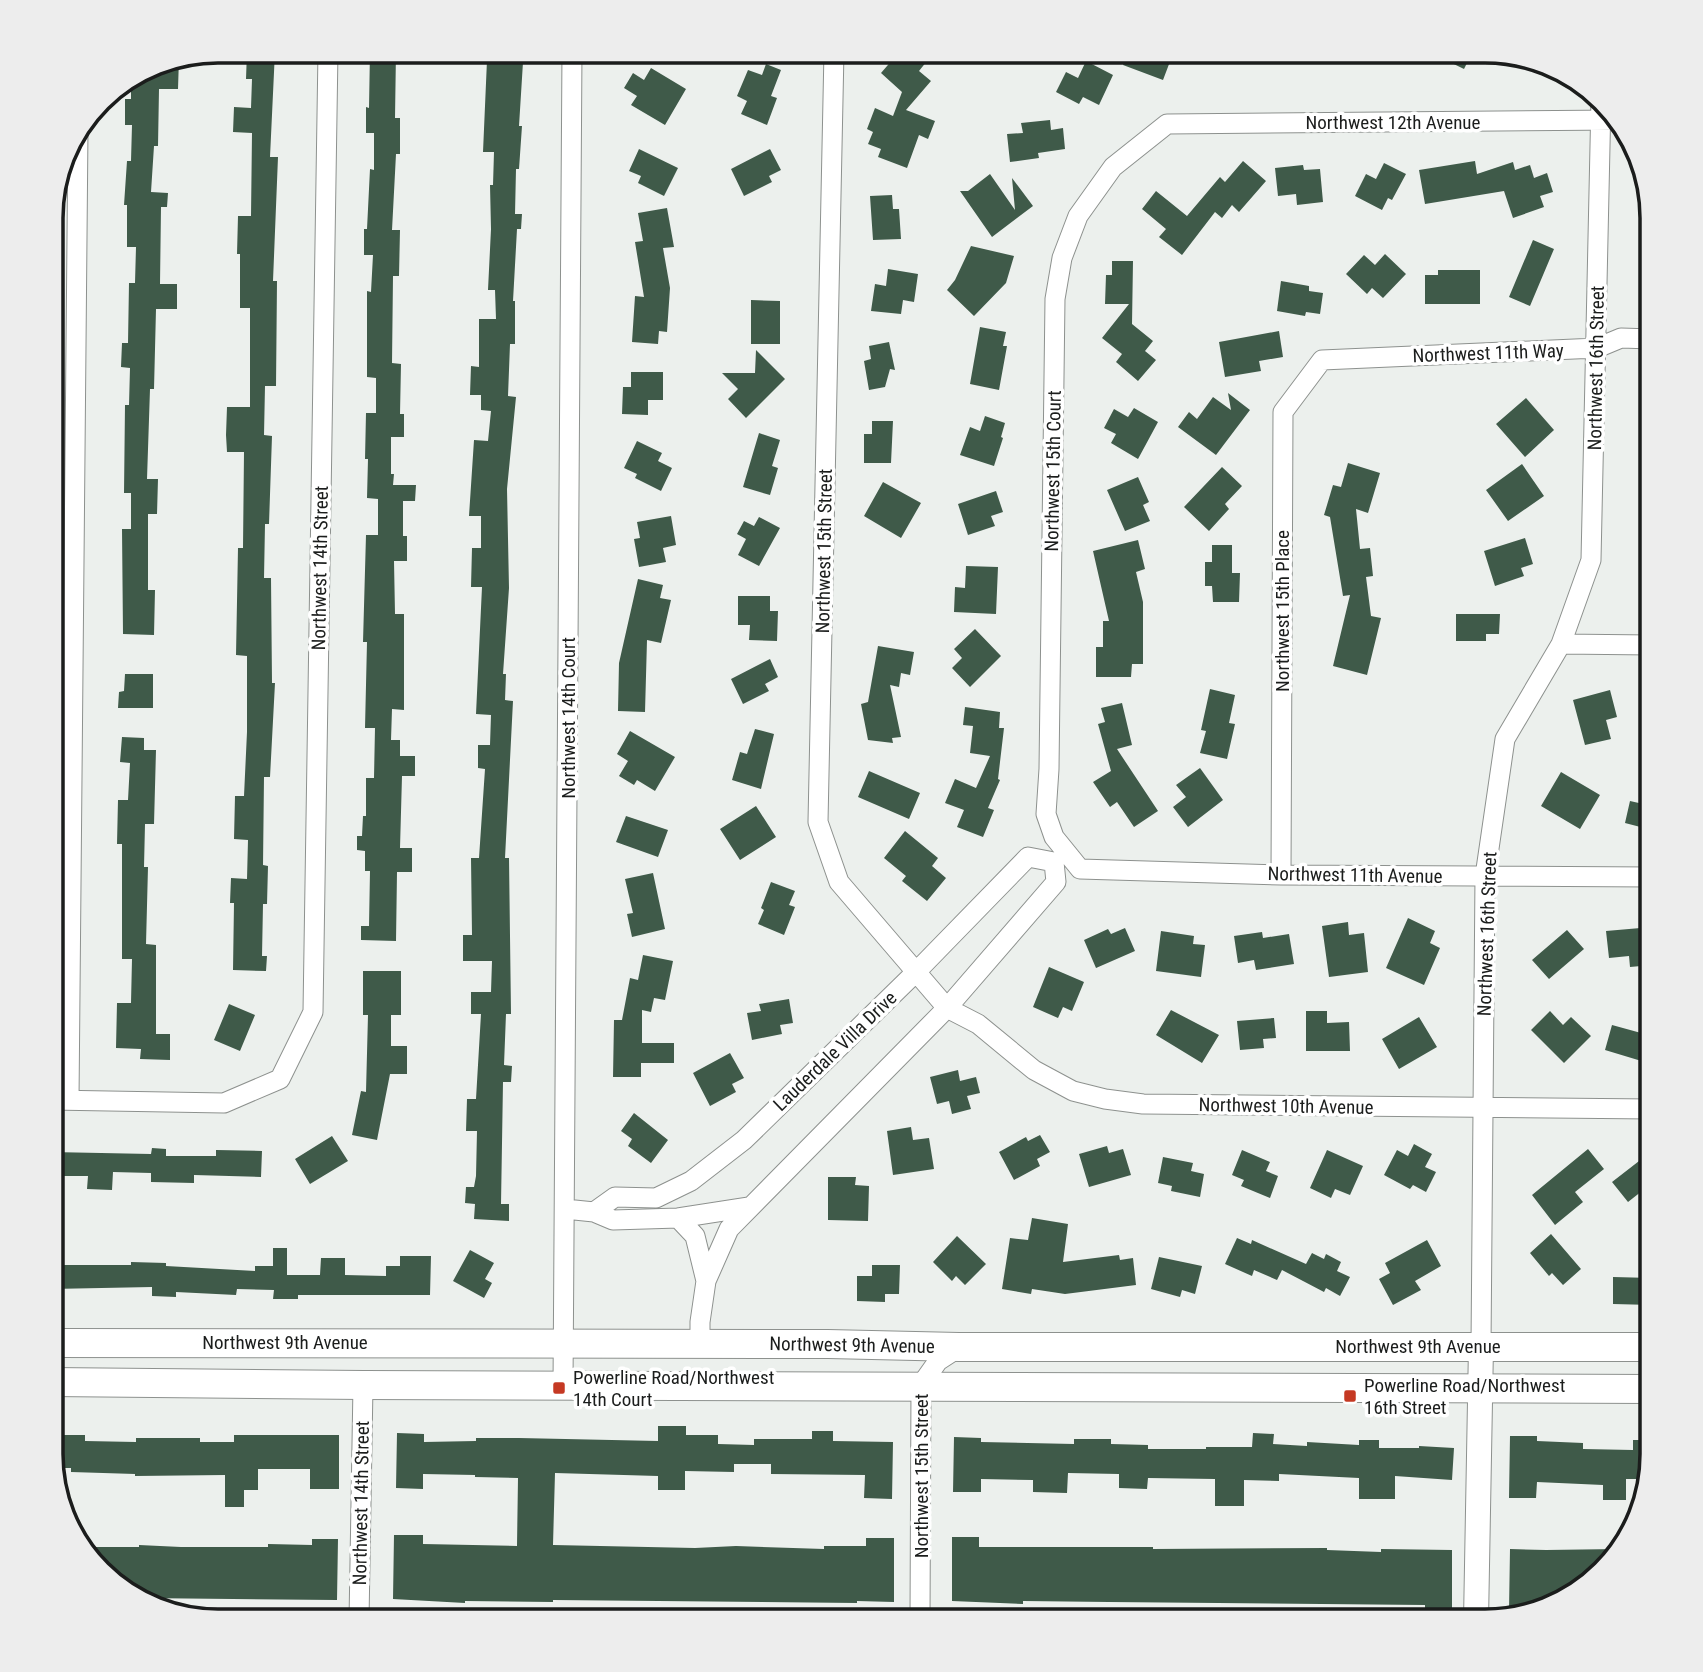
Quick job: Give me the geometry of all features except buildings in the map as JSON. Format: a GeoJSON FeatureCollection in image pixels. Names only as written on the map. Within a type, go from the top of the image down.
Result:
{"type":"FeatureCollection","features":[{"type":"Feature","properties":{"kind":"main road","name":"Northwest 9th Avenue"},"geometry":{"type":"LineString","coordinates":[[63,1343],[1640,1347]]}},
{"type":"Feature","properties":{"kind":"main road","name":"Northwest 9th Avenue"},"geometry":{"type":"LineString","coordinates":[[63,1382],[1640,1389]]}},
{"type":"Feature","properties":{"kind":"street","name":"Northwest 14th Street"},"geometry":{"type":"LineString","coordinates":[[63,1100],[224,1103],[280,1079],[313,1012],[328,63]]}},
{"type":"Feature","properties":{"kind":"street","name":"Northwest 14th Court"},"geometry":{"type":"LineString","coordinates":[[563,1386],[572,63]]}},
{"type":"Feature","properties":{"kind":"street","name":"Northwest 15th Street"},"geometry":{"type":"LineString","coordinates":[[834,63],[818,822],[839,882],[947,1008]]}},
{"type":"Feature","properties":{"kind":"street","name":"Northwest 12th Avenue"},"geometry":{"type":"LineString","coordinates":[[1167,124],[1605,120]]}},
{"type":"Feature","properties":{"kind":"street","name":"Northwest 15th Court"},"geometry":{"type":"LineString","coordinates":[[1060,857],[1046,814],[1049,769],[1055,299],[1062,258],[1078,216],[1113,167],[1167,124]]}},
{"type":"Feature","properties":{"kind":"street","name":"Northwest 16th Street"},"geometry":{"type":"LineString","coordinates":[[1476,1609],[1485,876],[1505,738],[1562,644],[1591,560],[1597,348],[1610,126]]}},
{"type":"Feature","properties":{"kind":"street"},"geometry":{"type":"LineString","coordinates":[[63,938],[78,152]]}},
{"type":"Feature","properties":{"kind":"street","name":"Northwest 11th Way"},"geometry":{"type":"LineString","coordinates":[[1322,360],[1597,348],[1621,338],[1640,339]]}},
{"type":"Feature","properties":{"kind":"street","name":"Northwest 15th Place"},"geometry":{"type":"LineString","coordinates":[[1281,875],[1283,412],[1322,360]]}},
{"type":"Feature","properties":{"kind":"street"},"geometry":{"type":"LineString","coordinates":[[1562,644],[1640,645]]}},
{"type":"Feature","properties":{"kind":"street","name":"Lauderdale Villa Drive"},"geometry":{"type":"LineString","coordinates":[[594,1212],[615,1197],[656,1198],[691,1181],[744,1140],[916,972],[1028,857],[1060,857]]}},
{"type":"Feature","properties":{"kind":"street"},"geometry":{"type":"LineString","coordinates":[[700,1343],[706,1280],[729,1229],[947,1008],[1056,882],[1060,857]]}},
{"type":"Feature","properties":{"kind":"street","name":"Northwest 11th Avenue"},"geometry":{"type":"LineString","coordinates":[[1060,857],[1080,869],[1281,875],[1640,877]]}},
{"type":"Feature","properties":{"kind":"street","name":"Northwest 10th Avenue"},"geometry":{"type":"LineString","coordinates":[[947,1008],[978,1024],[1034,1070],[1073,1091],[1105,1099],[1143,1104],[1640,1109]]}},
{"type":"Feature","properties":{"kind":"street"},"geometry":{"type":"LineString","coordinates":[[565,1209],[594,1212],[613,1220],[678,1218],[749,1207]]}},
{"type":"Feature","properties":{"kind":"street"},"geometry":{"type":"LineString","coordinates":[[678,1218],[695,1236],[706,1280]]}},
{"type":"Feature","properties":{"kind":"street","name":"Northwest 15th Street"},"geometry":{"type":"LineString","coordinates":[[920,1609],[921,1385],[938,1361],[959,1347]]}},
{"type":"Feature","properties":{"kind":"street","name":"Northwest 14th Street"},"geometry":{"type":"LineString","coordinates":[[359,1609],[363,1385]]}},
{"type":"Feature","properties":{"kind":"place","name":"Powerline Road/Northwest 14th Court"},"geometry":{"type":"Point","coordinates":[559,1388]}},
{"type":"Feature","properties":{"kind":"place","name":"Powerline Road/Northwest 16th Street"},"geometry":{"type":"Point","coordinates":[1350,1396]}}]}
